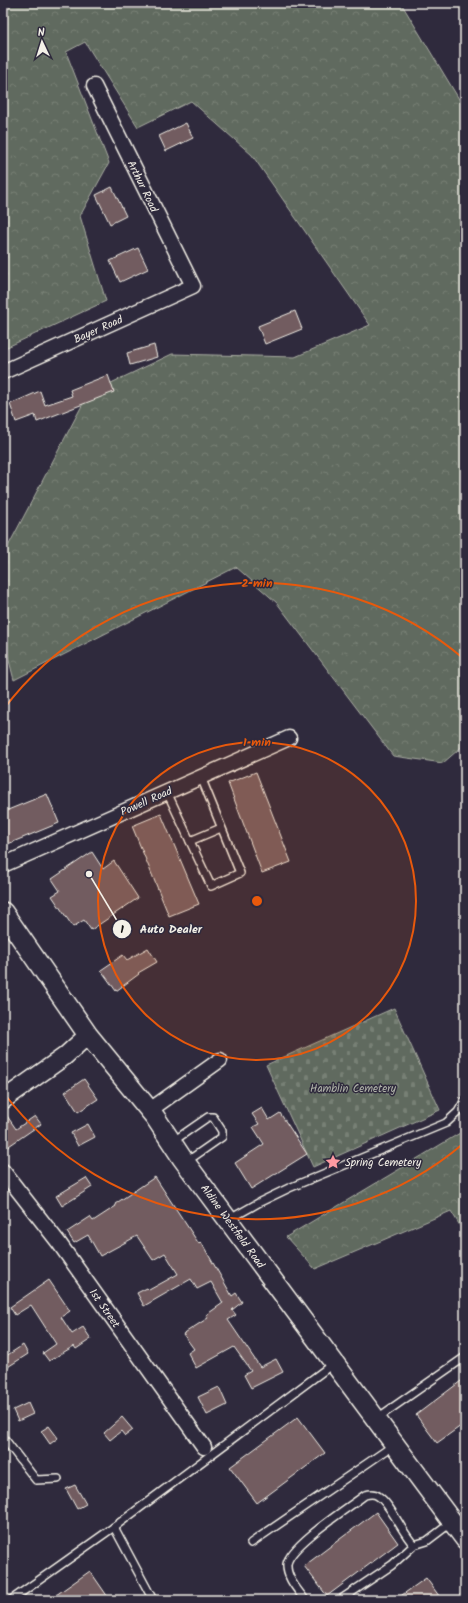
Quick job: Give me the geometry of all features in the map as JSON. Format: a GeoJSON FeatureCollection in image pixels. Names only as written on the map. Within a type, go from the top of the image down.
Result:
{"type":"FeatureCollection","features":[{"type":"Feature","properties":{"kind":"main road","name":"Aldine Westfield Road"},"geometry":{"type":"LineString","coordinates":[[3,912],[88,1035],[150,1110],[228,1220],[465,1539]]}},
{"type":"Feature","properties":{"kind":"street","name":"Arthur Road"},"geometry":{"type":"LineString","coordinates":[[94,86],[193,286]]}},
{"type":"Feature","properties":{"kind":"street","name":"Bayer Road"},"geometry":{"type":"LineString","coordinates":[[3,372],[193,286]]}},
{"type":"Feature","properties":{"kind":"street","name":"Powell Road"},"geometry":{"type":"LineString","coordinates":[[3,864],[289,738]]}},
{"type":"Feature","properties":{"kind":"street"},"geometry":{"type":"LineString","coordinates":[[3,1090],[61,1049],[88,1035]]}},
{"type":"Feature","properties":{"kind":"street"},"geometry":{"type":"LineString","coordinates":[[3,1100],[65,1056],[88,1035]]}},
{"type":"Feature","properties":{"kind":"street"},"geometry":{"type":"LineString","coordinates":[[150,1110],[220,1060]]}},
{"type":"Feature","properties":{"kind":"street","name":"1st Street"},"geometry":{"type":"LineString","coordinates":[[3,1171],[58,1242],[204,1448]]}},
{"type":"Feature","properties":{"kind":"lane"},"geometry":{"type":"LineString","coordinates":[[167,792],[210,886],[240,873],[201,777]]}},
{"type":"Feature","properties":{"kind":"lane"},"geometry":{"type":"LineString","coordinates":[[190,841],[221,828]]}},
{"type":"Feature","properties":{"kind":"lane"},"geometry":{"type":"LineString","coordinates":[[228,1220],[289,1188],[446,1123],[458,1112],[465,1100]]}},
{"type":"Feature","properties":{"kind":"lane"},"geometry":{"type":"LineString","coordinates":[[172,1142],[208,1117],[213,1117],[222,1131],[222,1137],[186,1162]]}},
{"type":"Feature","properties":{"kind":"lane"},"geometry":{"type":"LineString","coordinates":[[376,1419],[465,1356]]}},
{"type":"Feature","properties":{"kind":"lane"},"geometry":{"type":"LineString","coordinates":[[11,1600],[114,1527],[334,1363]]}},
{"type":"Feature","properties":{"kind":"lane"},"geometry":{"type":"LineString","coordinates":[[3,1437],[36,1480],[58,1479]]}},
{"type":"Feature","properties":{"kind":"lane"},"geometry":{"type":"LineString","coordinates":[[251,1543],[394,1444]]}},
{"type":"Feature","properties":{"kind":"lane"},"geometry":{"type":"LineString","coordinates":[[305,1600],[288,1574],[287,1565],[290,1556],[295,1549],[314,1533],[365,1495],[373,1494],[378,1496],[385,1503],[414,1546]]}},
{"type":"Feature","properties":{"kind":"lane"},"geometry":{"type":"LineString","coordinates":[[340,1600],[392,1565],[414,1546],[427,1541],[452,1522]]}},
{"type":"Feature","properties":{"kind":"lane"},"geometry":{"type":"LineString","coordinates":[[114,1527],[153,1600]]}},
{"type":"Feature","properties":{"kind":"green space"},"geometry":{"type":"Polygon","coordinates":[[[3,3],[401,3],[465,109],[465,744],[443,763],[393,756],[277,603],[236,567],[14,680],[3,637],[3,556],[88,394],[172,354],[295,357],[370,325],[252,155],[191,101],[138,127],[85,42],[66,52],[109,163],[80,216],[106,301],[3,349],[3,3]]]}},
{"type":"Feature","properties":{"kind":"green space","name":"Hamblin Cemetery"},"geometry":{"type":"Polygon","coordinates":[[[394,1008],[440,1110],[313,1167],[266,1065],[394,1008]]]}},
{"type":"Feature","properties":{"kind":"green space"},"geometry":{"type":"Polygon","coordinates":[[[465,1130],[465,1234],[451,1211],[315,1269],[286,1237],[465,1130]]]}},
{"type":"Feature","properties":{"kind":"building"},"geometry":{"type":"Polygon","coordinates":[[[186,123],[193,138],[166,151],[159,136],[186,123]]]}},
{"type":"Feature","properties":{"kind":"building"},"geometry":{"type":"Polygon","coordinates":[[[112,187],[126,216],[110,224],[96,195],[112,187]]]}},
{"type":"Feature","properties":{"kind":"building"},"geometry":{"type":"Polygon","coordinates":[[[138,248],[148,269],[120,282],[110,261],[138,248]]]}},
{"type":"Feature","properties":{"kind":"building"},"geometry":{"type":"Polygon","coordinates":[[[295,311],[302,329],[265,344],[258,326],[295,311]]]}},
{"type":"Feature","properties":{"kind":"building"},"geometry":{"type":"Polygon","coordinates":[[[154,345],[157,357],[130,365],[127,353],[154,345]]]}},
{"type":"Feature","properties":{"kind":"building"},"geometry":{"type":"Polygon","coordinates":[[[108,375],[114,392],[37,422],[35,415],[16,422],[10,404],[40,391],[45,405],[72,396],[70,390],[108,375]]]}},
{"type":"Feature","properties":{"kind":"building"},"geometry":{"type":"Polygon","coordinates":[[[256,772],[291,862],[262,873],[228,783],[256,772]]]}},
{"type":"Feature","properties":{"kind":"building"},"geometry":{"type":"Polygon","coordinates":[[[47,794],[59,823],[3,846],[3,812],[47,794]]]}},
{"type":"Feature","properties":{"kind":"building"},"geometry":{"type":"Polygon","coordinates":[[[161,814],[199,904],[169,916],[132,826],[161,814]]]}},
{"type":"Feature","properties":{"kind":"building"},"geometry":{"type":"Polygon","coordinates":[[[92,852],[103,869],[114,861],[138,898],[91,930],[84,920],[73,927],[52,896],[60,891],[52,879],[92,852]]]}},
{"type":"Feature","properties":{"kind":"building"},"geometry":{"type":"Polygon","coordinates":[[[148,948],[157,962],[138,973],[139,974],[116,991],[101,970],[123,955],[127,960],[148,948]]]}},
{"type":"Feature","properties":{"kind":"building"},"geometry":{"type":"Polygon","coordinates":[[[84,1079],[98,1099],[78,1112],[65,1092],[84,1079]]]}},
{"type":"Feature","properties":{"kind":"building"},"geometry":{"type":"Polygon","coordinates":[[[262,1108],[269,1120],[280,1113],[307,1154],[251,1189],[235,1163],[264,1144],[253,1127],[259,1124],[252,1114],[262,1108]]]}},
{"type":"Feature","properties":{"kind":"building"},"geometry":{"type":"Polygon","coordinates":[[[3,1110],[16,1129],[35,1116],[41,1124],[3,1150],[3,1110]]]}},
{"type":"Feature","properties":{"kind":"building"},"geometry":{"type":"Polygon","coordinates":[[[88,1124],[95,1137],[78,1146],[71,1133],[88,1124]]]}},
{"type":"Feature","properties":{"kind":"building"},"geometry":{"type":"Polygon","coordinates":[[[155,1177],[199,1244],[201,1242],[232,1296],[236,1293],[242,1302],[232,1310],[236,1315],[228,1320],[260,1367],[276,1359],[283,1372],[251,1388],[244,1375],[251,1371],[234,1347],[196,1368],[188,1353],[194,1349],[183,1334],[208,1318],[206,1315],[223,1303],[211,1282],[197,1289],[191,1279],[144,1306],[137,1293],[147,1288],[149,1290],[178,1274],[165,1253],[153,1260],[137,1236],[100,1256],[88,1235],[74,1243],[67,1232],[90,1217],[93,1221],[155,1177]]]}},
{"type":"Feature","properties":{"kind":"building"},"geometry":{"type":"Polygon","coordinates":[[[86,1178],[92,1187],[62,1206],[56,1196],[86,1178]]]}},
{"type":"Feature","properties":{"kind":"building"},"geometry":{"type":"Polygon","coordinates":[[[49,1280],[70,1311],[61,1317],[72,1334],[83,1327],[91,1339],[76,1349],[74,1346],[49,1361],[43,1353],[56,1344],[31,1305],[15,1315],[10,1307],[49,1280]]]}},
{"type":"Feature","properties":{"kind":"building"},"geometry":{"type":"Polygon","coordinates":[[[23,1345],[28,1354],[3,1370],[3,1358],[23,1345]]]}},
{"type":"Feature","properties":{"kind":"building"},"geometry":{"type":"Polygon","coordinates":[[[465,1378],[465,1423],[437,1443],[416,1415],[465,1378]]]}},
{"type":"Feature","properties":{"kind":"building"},"geometry":{"type":"Polygon","coordinates":[[[219,1387],[227,1405],[207,1415],[198,1397],[219,1387]]]}},
{"type":"Feature","properties":{"kind":"building"},"geometry":{"type":"Polygon","coordinates":[[[28,1403],[33,1414],[18,1421],[13,1410],[28,1403]]]}},
{"type":"Feature","properties":{"kind":"building"},"geometry":{"type":"Polygon","coordinates":[[[122,1417],[133,1430],[125,1436],[121,1431],[110,1440],[104,1433],[122,1417]]]}},
{"type":"Feature","properties":{"kind":"building"},"geometry":{"type":"Polygon","coordinates":[[[298,1417],[325,1453],[257,1503],[230,1467],[298,1417]]]}},
{"type":"Feature","properties":{"kind":"building"},"geometry":{"type":"Polygon","coordinates":[[[49,1426],[58,1438],[50,1444],[41,1431],[49,1426]]]}},
{"type":"Feature","properties":{"kind":"building"},"geometry":{"type":"Polygon","coordinates":[[[75,1485],[86,1504],[77,1509],[66,1489],[75,1485]]]}},
{"type":"Feature","properties":{"kind":"building"},"geometry":{"type":"Polygon","coordinates":[[[376,1512],[398,1543],[327,1596],[304,1566],[376,1512]]]}},
{"type":"Feature","properties":{"kind":"building"},"geometry":{"type":"Polygon","coordinates":[[[90,1571],[110,1600],[49,1600],[90,1571]]]}},
{"type":"Feature","properties":{"kind":"building"},"geometry":{"type":"Polygon","coordinates":[[[426,1578],[442,1600],[395,1600],[426,1578]]]}},
{"type":"Feature","properties":{"kind":"place","name":"Auto Dealer"},"geometry":{"type":"Point","coordinates":[89,874]}},
{"type":"Feature","properties":{"kind":"place","name":"Spring Cemetery"},"geometry":{"type":"Point","coordinates":[333,1162]}}]}
